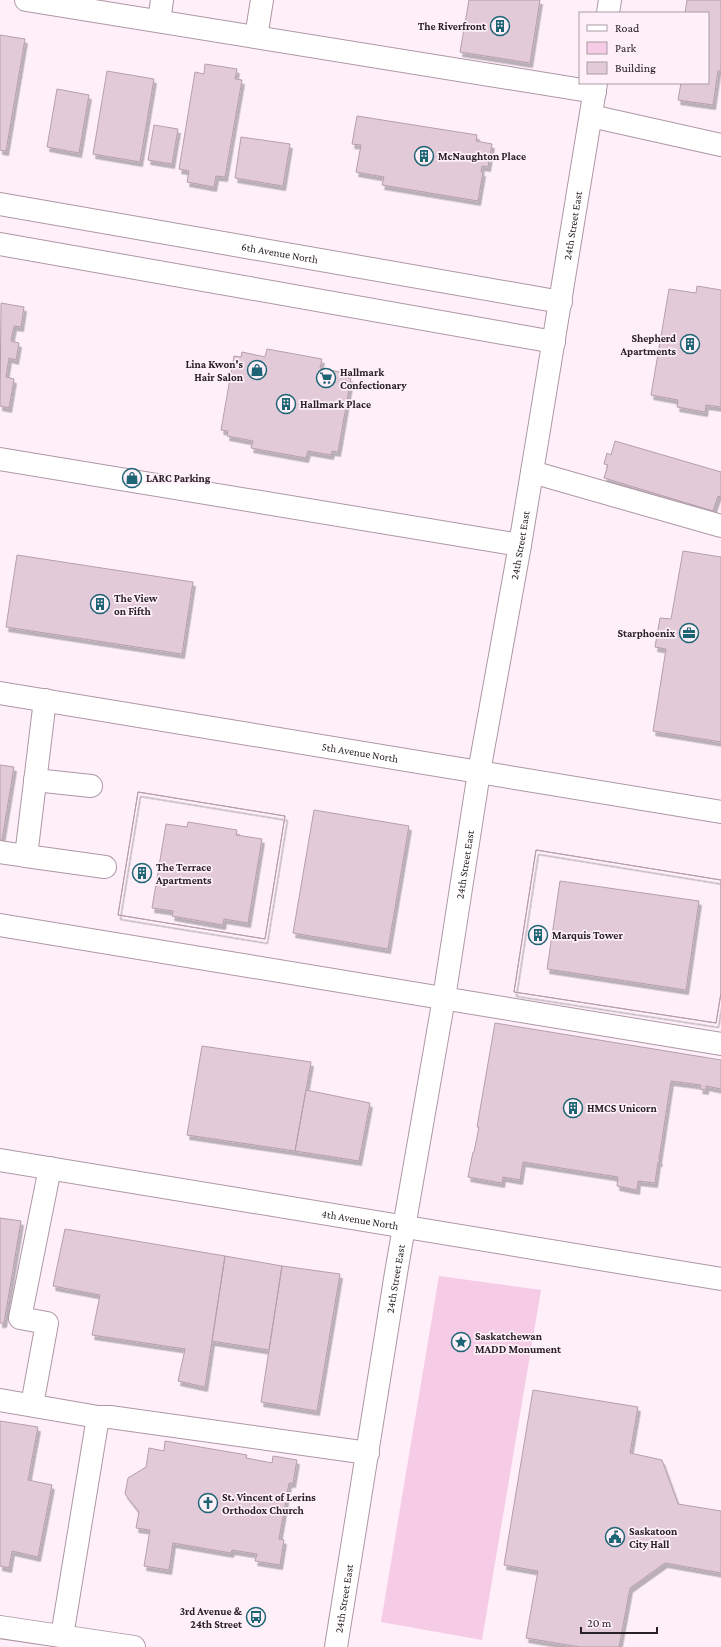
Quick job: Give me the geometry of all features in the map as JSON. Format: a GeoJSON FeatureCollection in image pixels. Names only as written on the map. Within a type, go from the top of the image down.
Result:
{"type":"FeatureCollection","features":[{"type":"Feature","properties":{"kind":"street"},"geometry":{"type":"LineString","coordinates":[[26,0],[256,37],[596,87]]}},
{"type":"Feature","properties":{"kind":"street"},"geometry":{"type":"LineString","coordinates":[[159,21],[162,0]]}},
{"type":"Feature","properties":{"kind":"street"},"geometry":{"type":"LineString","coordinates":[[256,37],[262,0]]}},
{"type":"Feature","properties":{"kind":"street"},"geometry":{"type":"LineString","coordinates":[[608,12],[610,0]]}},
{"type":"Feature","properties":{"kind":"street","name":"24th Street East"},"geometry":{"type":"LineString","coordinates":[[336,1647],[404,1226],[444,998],[479,772],[520,545],[596,87]]}},
{"type":"Feature","properties":{"kind":"street"},"geometry":{"type":"LineString","coordinates":[[591,116],[721,144]]}},
{"type":"Feature","properties":{"kind":"street","name":"6th Avenue North"},"geometry":{"type":"LineString","coordinates":[[0,204],[560,302]]}},
{"type":"Feature","properties":{"kind":"street"},"geometry":{"type":"LineString","coordinates":[[0,244],[554,342]]}},
{"type":"Feature","properties":{"kind":"street"},"geometry":{"type":"LineString","coordinates":[[0,459],[520,545]]}},
{"type":"Feature","properties":{"kind":"street"},"geometry":{"type":"LineString","coordinates":[[532,472],[721,526]]}},
{"type":"Feature","properties":{"kind":"street","name":"5th Avenue North"},"geometry":{"type":"LineString","coordinates":[[0,693],[721,812]]}},
{"type":"Feature","properties":{"kind":"street"},"geometry":{"type":"LineString","coordinates":[[26,856],[45,700]]}},
{"type":"Feature","properties":{"kind":"street"},"geometry":{"type":"LineString","coordinates":[[35,780],[90,786]]}},
{"type":"Feature","properties":{"kind":"street"},"geometry":{"type":"LineString","coordinates":[[0,852],[105,867]]}},
{"type":"Feature","properties":{"kind":"street"},"geometry":{"type":"LineString","coordinates":[[0,925],[721,1044]]}},
{"type":"Feature","properties":{"kind":"street","name":"4th Avenue North"},"geometry":{"type":"LineString","coordinates":[[0,1160],[721,1279]]}},
{"type":"Feature","properties":{"kind":"street"},"geometry":{"type":"LineString","coordinates":[[32,1405],[47,1323],[20,1318],[50,1168]]}},
{"type":"Feature","properties":{"kind":"street"},"geometry":{"type":"LineString","coordinates":[[0,1400],[98,1417],[133,1420],[368,1453]]}},
{"type":"Feature","properties":{"kind":"street"},"geometry":{"type":"LineString","coordinates":[[62,1636],[98,1417]]}},
{"type":"Feature","properties":{"kind":"street"},"geometry":{"type":"LineString","coordinates":[[0,1627],[134,1647]]}},
{"type":"Feature","properties":{"kind":"green space"},"geometry":{"type":"Polygon","coordinates":[[[439,1276],[541,1290],[482,1640],[381,1622],[439,1276]]]}},
{"type":"Feature","properties":{"kind":"building","name":"The Riverfront"},"geometry":{"type":"Polygon","coordinates":[[[469,0],[540,0],[530,63],[460,52],[469,0]]]}},
{"type":"Feature","properties":{"kind":"building"},"geometry":{"type":"Polygon","coordinates":[[[687,0],[721,0],[721,71],[718,71],[713,105],[678,100],[681,84],[709,84],[709,12],[685,12],[687,0]]]}},
{"type":"Feature","properties":{"kind":"building"},"geometry":{"type":"Polygon","coordinates":[[[0,35],[25,39],[6,151],[0,150],[0,35]]]}},
{"type":"Feature","properties":{"kind":"building"},"geometry":{"type":"Polygon","coordinates":[[[205,64],[237,69],[235,79],[242,80],[225,177],[216,176],[214,187],[187,182],[189,171],[179,169],[195,72],[204,74],[205,64]]]}},
{"type":"Feature","properties":{"kind":"building"},"geometry":{"type":"Polygon","coordinates":[[[107,71],[154,79],[140,162],[93,154],[107,71]]]}},
{"type":"Feature","properties":{"kind":"building"},"geometry":{"type":"Polygon","coordinates":[[[57,89],[89,95],[79,153],[47,147],[57,89]]]}},
{"type":"Feature","properties":{"kind":"building","name":"McNaughton Place"},"geometry":{"type":"Polygon","coordinates":[[[357,116],[477,135],[476,141],[492,144],[488,167],[482,166],[481,172],[483,172],[478,201],[382,185],[384,177],[356,172],[361,145],[352,144],[357,116]]]}},
{"type":"Feature","properties":{"kind":"building"},"geometry":{"type":"Polygon","coordinates":[[[154,125],[178,129],[172,164],[148,160],[154,125]]]}},
{"type":"Feature","properties":{"kind":"building"},"geometry":{"type":"Polygon","coordinates":[[[241,137],[290,144],[283,186],[235,178],[241,137]]]}},
{"type":"Feature","properties":{"kind":"building","name":"Shepherd Apartments"},"geometry":{"type":"Polygon","coordinates":[[[697,286],[721,290],[721,407],[706,405],[705,412],[677,407],[678,400],[651,395],[669,289],[696,293],[697,286]]]}},
{"type":"Feature","properties":{"kind":"building"},"geometry":{"type":"Polygon","coordinates":[[[1,303],[24,307],[21,327],[14,326],[11,341],[19,343],[16,360],[9,358],[6,377],[14,379],[9,408],[0,406],[1,303]]]}},
{"type":"Feature","properties":{"kind":"building","name":"Hallmark Place"},"geometry":{"type":"Polygon","coordinates":[[[267,349],[322,359],[320,368],[345,373],[345,377],[351,378],[338,452],[332,451],[331,455],[308,451],[306,458],[251,448],[253,441],[227,436],[228,431],[221,430],[234,356],[241,357],[242,352],[265,357],[267,349]]]}},
{"type":"Feature","properties":{"kind":"building"},"geometry":{"type":"Polygon","coordinates":[[[615,441],[721,472],[721,497],[718,496],[713,511],[604,478],[608,465],[604,464],[607,453],[611,455],[615,441]]]}},
{"type":"Feature","properties":{"kind":"building","name":"Starphoenix"},"geometry":{"type":"Polygon","coordinates":[[[683,551],[721,557],[721,742],[653,731],[666,649],[655,647],[660,618],[671,619],[683,551]]]}},
{"type":"Feature","properties":{"kind":"building","name":"The View on Fifth"},"geometry":{"type":"Polygon","coordinates":[[[17,555],[193,582],[182,654],[6,627],[17,555]]]}},
{"type":"Feature","properties":{"kind":"building"},"geometry":{"type":"Polygon","coordinates":[[[0,765],[14,767],[2,840],[0,839],[0,765]]]}},
{"type":"Feature","properties":{"kind":"building","name":"The Terrace Apartments"},"geometry":{"type":"Polygon","coordinates":[[[138,792],[285,816],[265,939],[118,915],[138,792]],[[188,822],[187,827],[166,824],[152,908],[173,911],[172,916],[223,925],[224,919],[248,923],[262,839],[236,835],[237,830],[188,822]]]}},
{"type":"Feature","properties":{"kind":"building"},"geometry":{"type":"Polygon","coordinates":[[[138,792],[285,816],[265,939],[118,915],[138,792]]]}},
{"type":"Feature","properties":{"kind":"building"},"geometry":{"type":"Polygon","coordinates":[[[314,810],[409,826],[388,949],[293,933],[314,810]]]}},
{"type":"Feature","properties":{"kind":"building","name":"Marquis Tower"},"geometry":{"type":"Polygon","coordinates":[[[536,850],[721,880],[721,993],[716,1023],[514,992],[536,850]],[[560,881],[547,969],[686,990],[699,901],[560,881]]]}},
{"type":"Feature","properties":{"kind":"building"},"geometry":{"type":"Polygon","coordinates":[[[536,850],[721,880],[721,993],[716,1023],[514,992],[536,850]]]}},
{"type":"Feature","properties":{"kind":"building","name":"HMCS Unicorn"},"geometry":{"type":"Polygon","coordinates":[[[495,1023],[721,1060],[721,1089],[706,1086],[706,1090],[700,1089],[701,1085],[671,1081],[659,1159],[660,1162],[658,1162],[655,1183],[638,1181],[637,1190],[617,1186],[618,1177],[523,1162],[520,1180],[503,1177],[502,1183],[468,1177],[479,1127],[477,1127],[495,1023]]]}},
{"type":"Feature","properties":{"kind":"building"},"geometry":{"type":"Polygon","coordinates":[[[202,1046],[311,1062],[295,1151],[187,1135],[202,1046]]]}},
{"type":"Feature","properties":{"kind":"building"},"geometry":{"type":"Polygon","coordinates":[[[306,1090],[370,1103],[359,1161],[295,1151],[306,1090]]]}},
{"type":"Feature","properties":{"kind":"building"},"geometry":{"type":"Polygon","coordinates":[[[0,1218],[21,1221],[4,1323],[0,1323],[0,1218]]]}},
{"type":"Feature","properties":{"kind":"building"},"geometry":{"type":"Polygon","coordinates":[[[65,1229],[225,1256],[205,1387],[178,1381],[185,1349],[92,1335],[100,1295],[53,1286],[65,1229]]]}},
{"type":"Feature","properties":{"kind":"building"},"geometry":{"type":"Polygon","coordinates":[[[225,1256],[282,1266],[269,1350],[212,1341],[225,1256]]]}},
{"type":"Feature","properties":{"kind":"building"},"geometry":{"type":"Polygon","coordinates":[[[282,1266],[340,1274],[317,1411],[261,1402],[282,1266]]]}},
{"type":"Feature","properties":{"kind":"building","name":"Saskatoon City Hall"},"geometry":{"type":"Polygon","coordinates":[[[533,1390],[638,1407],[630,1453],[662,1460],[678,1504],[721,1511],[721,1573],[665,1563],[630,1588],[619,1647],[580,1647],[526,1638],[538,1571],[504,1565],[533,1390]]]}},
{"type":"Feature","properties":{"kind":"building"},"geometry":{"type":"Polygon","coordinates":[[[0,1421],[38,1427],[28,1480],[52,1485],[38,1557],[12,1551],[9,1568],[0,1566],[0,1421]]]}},
{"type":"Feature","properties":{"kind":"building","name":"St. Vincent of Lerins Orthodox Church"},"geometry":{"type":"Polygon","coordinates":[[[165,1441],[247,1455],[246,1458],[272,1463],[273,1456],[297,1460],[293,1483],[289,1483],[279,1539],[284,1540],[280,1565],[255,1561],[257,1554],[232,1550],[231,1553],[173,1543],[169,1570],[144,1566],[150,1530],[136,1528],[139,1512],[125,1494],[128,1478],[146,1467],[149,1448],[164,1451],[165,1441]]]}},
{"type":"Feature","properties":{"kind":"place","name":"The Riverfront"},"geometry":{"type":"Point","coordinates":[500,26]}},
{"type":"Feature","properties":{"kind":"place","name":"McNaughton Place"},"geometry":{"type":"Point","coordinates":[424,156]}},
{"type":"Feature","properties":{"kind":"place","name":"Shepherd Apartments"},"geometry":{"type":"Point","coordinates":[690,344]}},
{"type":"Feature","properties":{"kind":"place","name":"Lina Kwon's Hair Salon"},"geometry":{"type":"Point","coordinates":[257,370]}},
{"type":"Feature","properties":{"kind":"place","name":"Hallmark Confectionary"},"geometry":{"type":"Point","coordinates":[326,378]}},
{"type":"Feature","properties":{"kind":"place","name":"Hallmark Place"},"geometry":{"type":"Point","coordinates":[286,404]}},
{"type":"Feature","properties":{"kind":"place","name":"LARC Parking"},"geometry":{"type":"Point","coordinates":[132,478]}},
{"type":"Feature","properties":{"kind":"place","name":"The View on Fifth"},"geometry":{"type":"Point","coordinates":[100,604]}},
{"type":"Feature","properties":{"kind":"place","name":"Starphoenix"},"geometry":{"type":"Point","coordinates":[689,633]}},
{"type":"Feature","properties":{"kind":"place","name":"The Terrace Apartments"},"geometry":{"type":"Point","coordinates":[142,873]}},
{"type":"Feature","properties":{"kind":"place","name":"Marquis Tower"},"geometry":{"type":"Point","coordinates":[538,935]}},
{"type":"Feature","properties":{"kind":"place","name":"HMCS Unicorn"},"geometry":{"type":"Point","coordinates":[573,1108]}},
{"type":"Feature","properties":{"kind":"place","name":"Saskatchewan MADD Monument"},"geometry":{"type":"Point","coordinates":[461,1342]}},
{"type":"Feature","properties":{"kind":"place","name":"St. Vincent of Lerins Orthodox Church"},"geometry":{"type":"Point","coordinates":[208,1503]}},
{"type":"Feature","properties":{"kind":"place","name":"Saskatoon City Hall"},"geometry":{"type":"Point","coordinates":[615,1537]}},
{"type":"Feature","properties":{"kind":"place","name":"3rd Avenue & 24th Street"},"geometry":{"type":"Point","coordinates":[256,1617]}}]}
